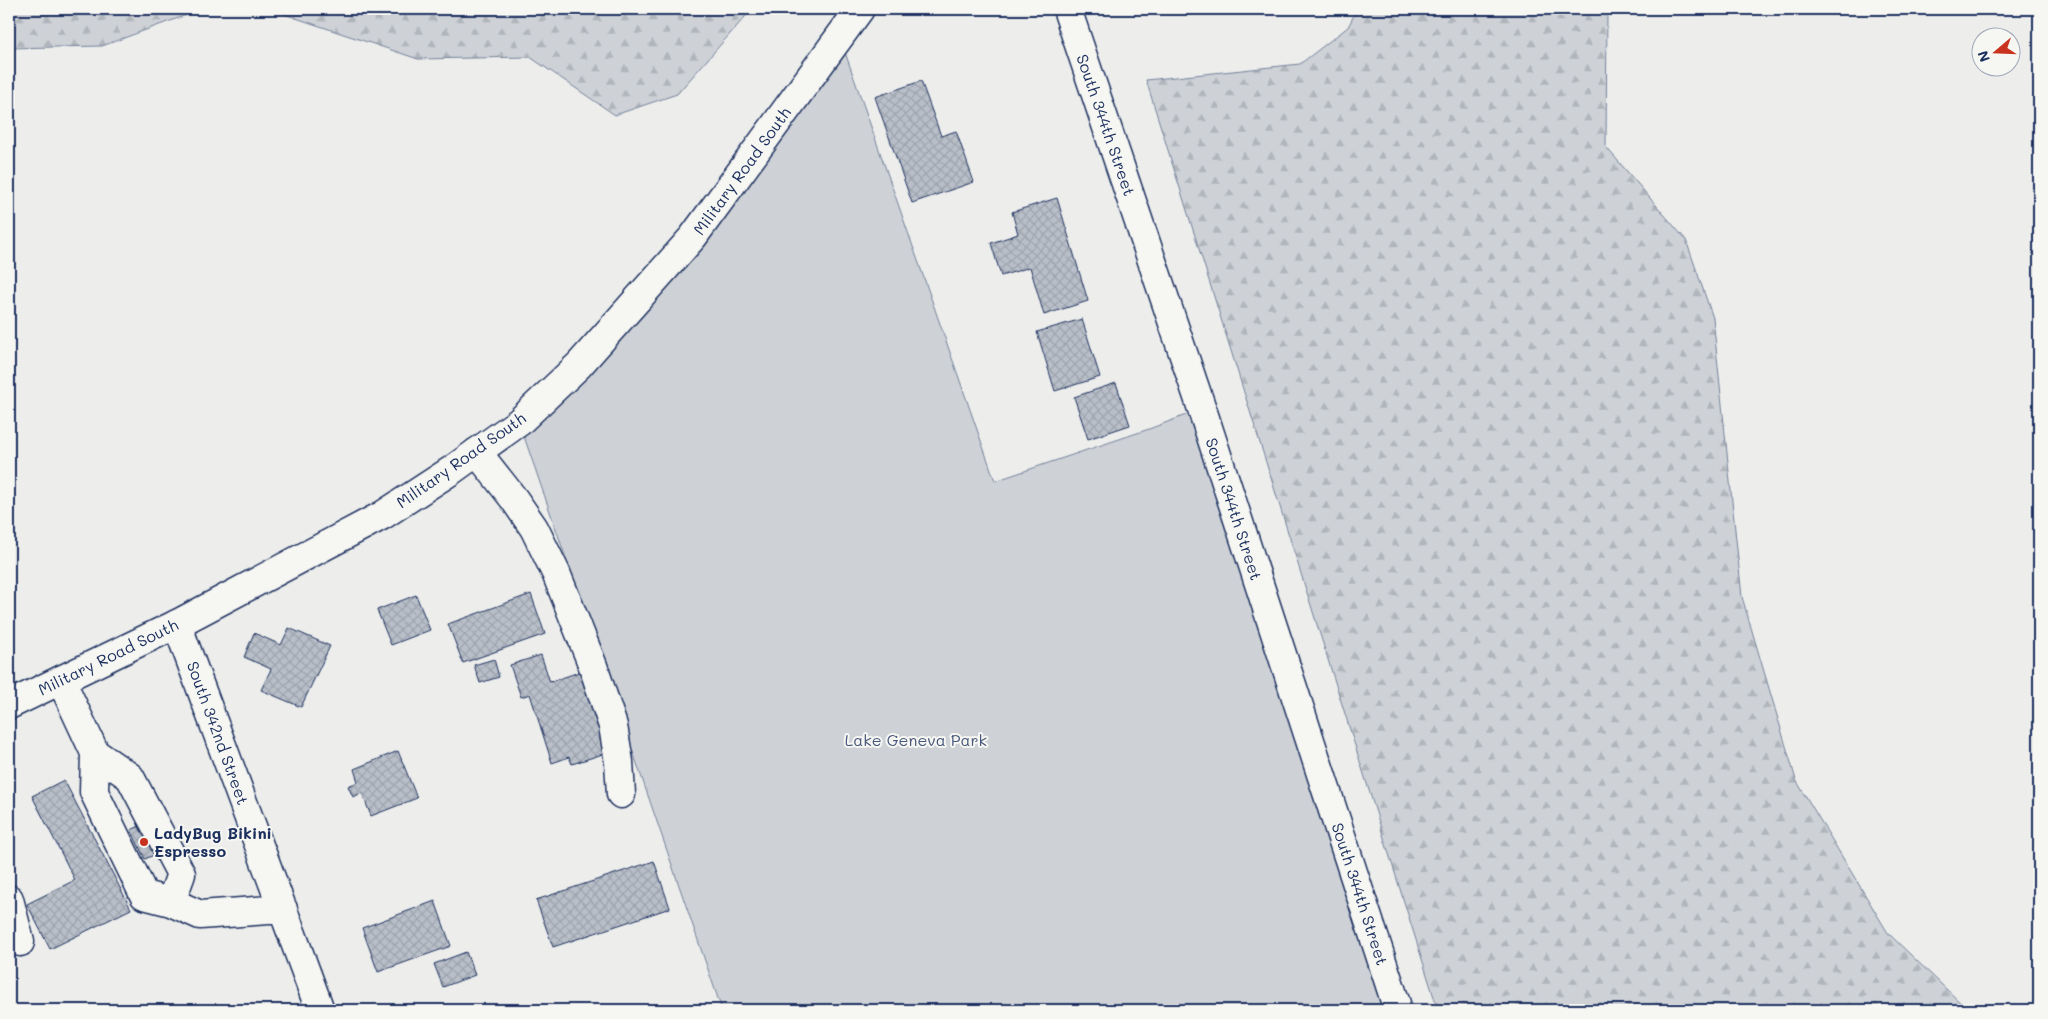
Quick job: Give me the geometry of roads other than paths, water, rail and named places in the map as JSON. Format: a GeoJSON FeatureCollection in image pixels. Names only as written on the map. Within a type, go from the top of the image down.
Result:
{"type":"FeatureCollection","features":[{"type":"Feature","properties":{"kind":"street","name":"Military Road South"},"geometry":{"type":"LineString","coordinates":[[9,705],[177,624],[383,515],[519,422],[579,365],[693,237],[860,9]]}},
{"type":"Feature","properties":{"kind":"street","name":"South 344th Street"},"geometry":{"type":"LineString","coordinates":[[1067,9],[1205,419],[1398,1010]]}},
{"type":"Feature","properties":{"kind":"street"},"geometry":{"type":"LineString","coordinates":[[477,452],[534,528],[556,573],[593,666],[613,726],[619,762],[621,794]]}},
{"type":"Feature","properties":{"kind":"street","name":"South 342nd Street"},"geometry":{"type":"LineString","coordinates":[[177,624],[320,1010]]}},
{"type":"Feature","properties":{"kind":"street"},"geometry":{"type":"LineString","coordinates":[[61,680],[96,753],[94,792],[144,895],[171,902],[200,915],[283,909]]}},
{"type":"Feature","properties":{"kind":"street"},"geometry":{"type":"LineString","coordinates":[[96,753],[130,777],[181,874],[171,902]]}},
{"type":"Feature","properties":{"kind":"street"},"geometry":{"type":"LineString","coordinates":[[9,900],[20,942]]}},
{"type":"Feature","properties":{"kind":"place","name":"LadyBug Bikini Espresso"},"geometry":{"type":"Point","coordinates":[144,842]}},
{"type":"Feature","properties":{"kind":"park label","name":"Lake Geneva Park"},"geometry":{"type":"Point","coordinates":[916,740]}}]}
